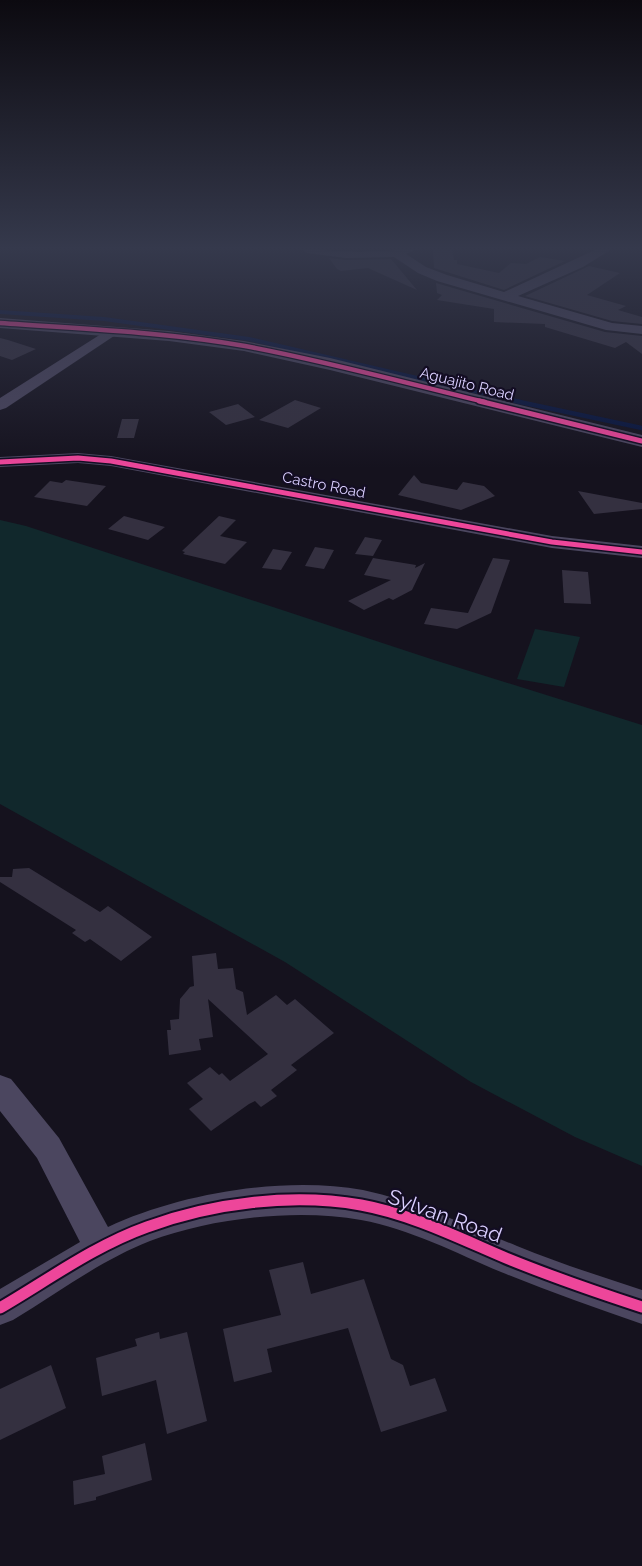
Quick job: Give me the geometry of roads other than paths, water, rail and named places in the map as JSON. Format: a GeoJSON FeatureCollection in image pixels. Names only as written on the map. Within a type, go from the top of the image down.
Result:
{"type":"FeatureCollection","features":[{"type":"Feature","properties":{"kind":"street"},"geometry":{"type":"LineString","coordinates":[[596,322],[617,328],[642,330]]}},
{"type":"Feature","properties":{"kind":"street","name":"Aguajito Road"},"geometry":{"type":"LineString","coordinates":[[0,323],[169,336],[285,353],[642,441]]}},
{"type":"Feature","properties":{"kind":"street"},"geometry":{"type":"LineString","coordinates":[[0,405],[109,333]]}},
{"type":"Feature","properties":{"kind":"street","name":"Castro Road"},"geometry":{"type":"LineString","coordinates":[[0,462],[78,458],[111,460],[541,540],[617,551],[642,552]]}},
{"type":"Feature","properties":{"kind":"street"},"geometry":{"type":"LineString","coordinates":[[0,1088],[48,1148],[102,1249]]}},
{"type":"Feature","properties":{"kind":"street","name":"Sylvan Road"},"geometry":{"type":"LineString","coordinates":[[0,1308],[102,1249],[145,1228],[174,1219],[275,1201],[321,1200],[362,1205],[413,1220],[506,1258],[642,1307]]}},
{"type":"Feature","properties":{"kind":"waterway"},"geometry":{"type":"LineString","coordinates":[[126,322],[249,339],[521,402]]}},
{"type":"Feature","properties":{"kind":"waterway"},"geometry":{"type":"LineString","coordinates":[[515,401],[642,428]]}}]}
